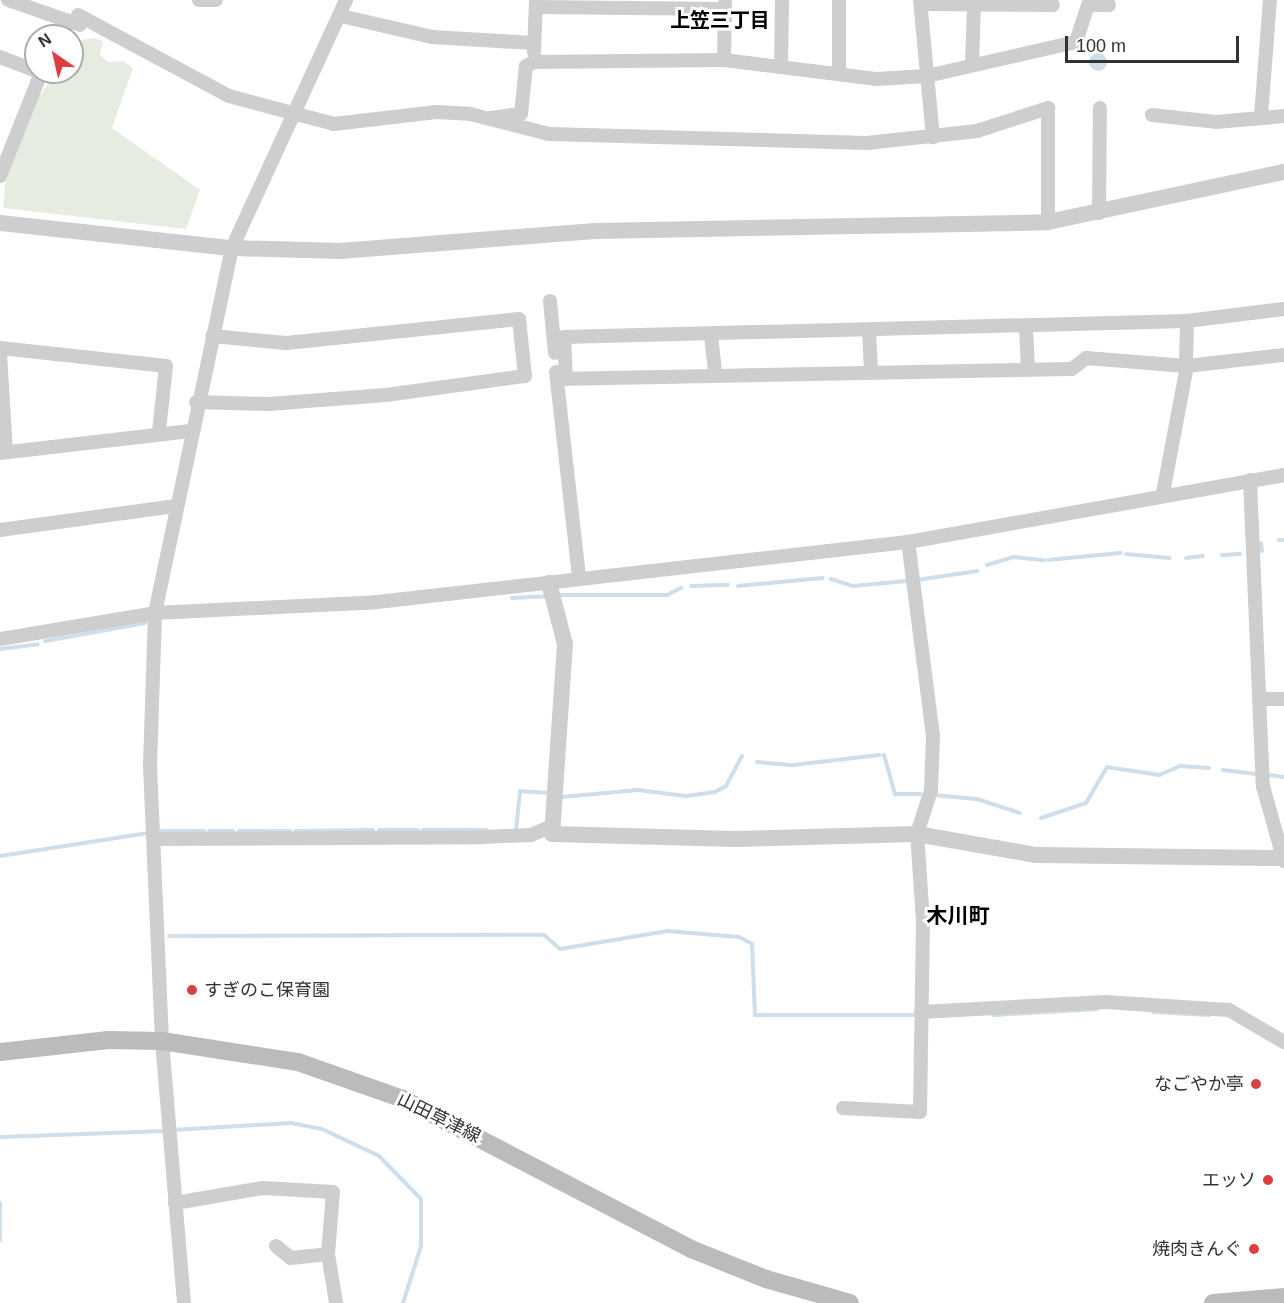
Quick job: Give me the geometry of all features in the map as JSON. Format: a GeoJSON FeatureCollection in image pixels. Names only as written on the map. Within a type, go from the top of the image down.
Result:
{"type":"FeatureCollection","features":[{"type":"Feature","properties":{"kind":"main road","name":"山田草津線"},"geometry":{"type":"LineString","coordinates":[[0,1052],[108,1040],[162,1041],[298,1062],[403,1099],[691,1249],[840,1302]]}},
{"type":"Feature","properties":{"kind":"main road"},"geometry":{"type":"LineString","coordinates":[[1213,1303],[1284,1297]]}},
{"type":"Feature","properties":{"kind":"street"},"geometry":{"type":"LineString","coordinates":[[8,0],[79,20],[230,96],[291,117],[334,124],[402,113],[480,118],[521,114],[526,66],[534,62],[723,60],[839,73],[876,80],[927,76],[972,63],[1076,42],[1088,5],[1109,5]]}},
{"type":"Feature","properties":{"kind":"street"},"geometry":{"type":"LineString","coordinates":[[199,0],[216,0]]}},
{"type":"Feature","properties":{"kind":"street"},"geometry":{"type":"LineString","coordinates":[[184,1303],[162,1041],[150,765],[155,613],[196,402],[232,251],[291,117],[341,16],[346,0]]}},
{"type":"Feature","properties":{"kind":"street"},"geometry":{"type":"LineString","coordinates":[[781,67],[782,0]]}},
{"type":"Feature","properties":{"kind":"street"},"geometry":{"type":"LineString","coordinates":[[839,0],[839,73]]}},
{"type":"Feature","properties":{"kind":"street"},"geometry":{"type":"LineString","coordinates":[[1261,116],[1270,0]]}},
{"type":"Feature","properties":{"kind":"street"},"geometry":{"type":"LineString","coordinates":[[933,137],[921,2],[1053,5]]}},
{"type":"Feature","properties":{"kind":"street"},"geometry":{"type":"LineString","coordinates":[[534,62],[536,4],[725,5],[723,60]]}},
{"type":"Feature","properties":{"kind":"street"},"geometry":{"type":"LineString","coordinates":[[972,63],[974,5]]}},
{"type":"Feature","properties":{"kind":"street"},"geometry":{"type":"LineString","coordinates":[[341,16],[432,37],[534,43]]}},
{"type":"Feature","properties":{"kind":"street"},"geometry":{"type":"LineString","coordinates":[[0,57],[24,66]]}},
{"type":"Feature","properties":{"kind":"street"},"geometry":{"type":"LineString","coordinates":[[0,176],[37,84]]}},
{"type":"Feature","properties":{"kind":"street"},"geometry":{"type":"LineString","coordinates":[[480,118],[549,134],[867,143],[977,131],[1048,108],[1048,222]]}},
{"type":"Feature","properties":{"kind":"street"},"geometry":{"type":"LineString","coordinates":[[1099,213],[1100,108]]}},
{"type":"Feature","properties":{"kind":"street"},"geometry":{"type":"LineString","coordinates":[[1152,115],[1216,122],[1261,116],[1284,116]]}},
{"type":"Feature","properties":{"kind":"street"},"geometry":{"type":"LineString","coordinates":[[0,223],[232,251],[340,251],[595,231],[1048,222],[1284,172]]}},
{"type":"Feature","properties":{"kind":"street"},"geometry":{"type":"LineString","coordinates":[[550,301],[561,379],[579,578]]}},
{"type":"Feature","properties":{"kind":"street"},"geometry":{"type":"LineString","coordinates":[[561,379],[564,337],[1026,329],[1188,321],[1284,309]]}},
{"type":"Feature","properties":{"kind":"street"},"geometry":{"type":"LineString","coordinates":[[196,402],[362,396],[525,376],[519,319],[286,343],[213,336]]}},
{"type":"Feature","properties":{"kind":"street"},"geometry":{"type":"LineString","coordinates":[[1163,493],[1186,364],[1188,321]]}},
{"type":"Feature","properties":{"kind":"street"},"geometry":{"type":"LineString","coordinates":[[1026,329],[1028,369]]}},
{"type":"Feature","properties":{"kind":"street"},"geometry":{"type":"LineString","coordinates":[[869,330],[871,371]]}},
{"type":"Feature","properties":{"kind":"street"},"geometry":{"type":"LineString","coordinates":[[711,334],[715,373]]}},
{"type":"Feature","properties":{"kind":"street"},"geometry":{"type":"LineString","coordinates":[[0,348],[166,366],[159,432]]}},
{"type":"Feature","properties":{"kind":"street"},"geometry":{"type":"LineString","coordinates":[[0,354],[3,453],[159,432],[191,431]]}},
{"type":"Feature","properties":{"kind":"street"},"geometry":{"type":"LineString","coordinates":[[561,379],[715,373],[1072,369],[1086,358],[1186,364],[1284,355]]}},
{"type":"Feature","properties":{"kind":"street"},"geometry":{"type":"LineString","coordinates":[[0,639],[155,613],[329,606],[908,542],[1163,493],[1284,475]]}},
{"type":"Feature","properties":{"kind":"street"},"geometry":{"type":"LineString","coordinates":[[549,583],[565,644],[552,834],[724,838],[917,834],[1036,855],[1284,859],[1263,786],[1250,480]]}},
{"type":"Feature","properties":{"kind":"street"},"geometry":{"type":"LineString","coordinates":[[0,530],[176,506]]}},
{"type":"Feature","properties":{"kind":"street"},"geometry":{"type":"LineString","coordinates":[[843,1108],[920,1112],[921,1012],[917,834],[931,790],[933,736],[908,542]]}},
{"type":"Feature","properties":{"kind":"street"},"geometry":{"type":"LineString","coordinates":[[1260,699],[1284,699]]}},
{"type":"Feature","properties":{"kind":"street"},"geometry":{"type":"LineString","coordinates":[[155,839],[483,837],[531,835],[552,826]]}},
{"type":"Feature","properties":{"kind":"street"},"geometry":{"type":"LineString","coordinates":[[921,1012],[1105,1002],[1229,1010],[1284,1042]]}},
{"type":"Feature","properties":{"kind":"street"},"geometry":{"type":"LineString","coordinates":[[175,1203],[242,1190],[329,1189],[333,1192],[328,1254],[336,1303]]}},
{"type":"Feature","properties":{"kind":"street"},"geometry":{"type":"LineString","coordinates":[[276,1246],[291,1258],[328,1254]]}},
{"type":"Feature","properties":{"kind":"shaded area"},"geometry":{"type":"Polygon","coordinates":[[[94,38],[103,41],[100,55],[108,62],[123,61],[133,68],[112,128],[200,190],[186,229],[3,208],[6,177],[37,100],[48,84],[84,84],[84,40],[94,38]]]}},
{"type":"Feature","properties":{"kind":"water"},"geometry":{"type":"Polygon","coordinates":[[[1098,53],[1104,56],[1107,62],[1104,68],[1098,71],[1092,68],[1089,62],[1092,56],[1098,53]]]}},
{"type":"Feature","properties":{"kind":"waterway"},"geometry":{"type":"LineString","coordinates":[[1261,543],[1262,551]]}},
{"type":"Feature","properties":{"kind":"waterway"},"geometry":{"type":"LineString","coordinates":[[1048,560],[1121,553]]}},
{"type":"Feature","properties":{"kind":"waterway"},"geometry":{"type":"LineString","coordinates":[[1126,554],[1170,558]]}},
{"type":"Feature","properties":{"kind":"waterway"},"geometry":{"type":"LineString","coordinates":[[1222,555],[1240,554]]}},
{"type":"Feature","properties":{"kind":"waterway"},"geometry":{"type":"LineString","coordinates":[[1186,558],[1203,556]]}},
{"type":"Feature","properties":{"kind":"waterway"},"geometry":{"type":"LineString","coordinates":[[987,565],[1013,557],[1044,560]]}},
{"type":"Feature","properties":{"kind":"waterway"},"geometry":{"type":"LineString","coordinates":[[917,580],[977,571]]}},
{"type":"Feature","properties":{"kind":"waterway"},"geometry":{"type":"LineString","coordinates":[[738,586],[823,578]]}},
{"type":"Feature","properties":{"kind":"waterway"},"geometry":{"type":"LineString","coordinates":[[831,579],[853,586],[907,581]]}},
{"type":"Feature","properties":{"kind":"waterway"},"geometry":{"type":"LineString","coordinates":[[691,586],[728,585]]}},
{"type":"Feature","properties":{"kind":"waterway"},"geometry":{"type":"LineString","coordinates":[[560,595],[667,595],[681,588]]}},
{"type":"Feature","properties":{"kind":"waterway"},"geometry":{"type":"LineString","coordinates":[[512,598],[545,596]]}},
{"type":"Feature","properties":{"kind":"waterway"},"geometry":{"type":"LineString","coordinates":[[45,641],[145,623]]}},
{"type":"Feature","properties":{"kind":"waterway"},"geometry":{"type":"LineString","coordinates":[[0,649],[38,644]]}},
{"type":"Feature","properties":{"kind":"waterway"},"geometry":{"type":"LineString","coordinates":[[757,762],[793,765],[879,755]]}},
{"type":"Feature","properties":{"kind":"waterway"},"geometry":{"type":"LineString","coordinates":[[884,755],[895,794],[920,794]]}},
{"type":"Feature","properties":{"kind":"waterway"},"geometry":{"type":"LineString","coordinates":[[562,797],[638,790],[686,796],[715,792],[726,786],[742,756]]}},
{"type":"Feature","properties":{"kind":"waterway"},"geometry":{"type":"LineString","coordinates":[[1041,818],[1086,803],[1107,767],[1159,775],[1180,766],[1209,768]]}},
{"type":"Feature","properties":{"kind":"waterway"},"geometry":{"type":"LineString","coordinates":[[1223,770],[1258,774]]}},
{"type":"Feature","properties":{"kind":"waterway"},"geometry":{"type":"LineString","coordinates":[[1269,775],[1284,777]]}},
{"type":"Feature","properties":{"kind":"waterway"},"geometry":{"type":"LineString","coordinates":[[516,830],[520,791],[549,793]]}},
{"type":"Feature","properties":{"kind":"waterway"},"geometry":{"type":"LineString","coordinates":[[934,795],[977,799],[1020,813]]}},
{"type":"Feature","properties":{"kind":"waterway"},"geometry":{"type":"LineString","coordinates":[[296,831],[373,830]]}},
{"type":"Feature","properties":{"kind":"waterway"},"geometry":{"type":"LineString","coordinates":[[379,830],[418,830]]}},
{"type":"Feature","properties":{"kind":"waterway"},"geometry":{"type":"LineString","coordinates":[[423,830],[487,830]]}},
{"type":"Feature","properties":{"kind":"waterway"},"geometry":{"type":"LineString","coordinates":[[162,831],[204,831]]}},
{"type":"Feature","properties":{"kind":"waterway"},"geometry":{"type":"LineString","coordinates":[[209,831],[233,831]]}},
{"type":"Feature","properties":{"kind":"waterway"},"geometry":{"type":"LineString","coordinates":[[239,831],[290,831]]}},
{"type":"Feature","properties":{"kind":"waterway"},"geometry":{"type":"LineString","coordinates":[[0,856],[148,833]]}},
{"type":"Feature","properties":{"kind":"waterway"},"geometry":{"type":"LineString","coordinates":[[169,936],[544,935],[560,949],[667,931],[739,937],[752,944],[755,1015],[919,1015]]}},
{"type":"Feature","properties":{"kind":"waterway"},"geometry":{"type":"LineString","coordinates":[[993,1015],[1098,1009]]}},
{"type":"Feature","properties":{"kind":"waterway"},"geometry":{"type":"LineString","coordinates":[[1153,1012],[1209,1015]]}},
{"type":"Feature","properties":{"kind":"waterway"},"geometry":{"type":"LineString","coordinates":[[173,1130],[291,1123],[322,1129],[379,1156],[421,1199],[421,1246],[403,1303]]}},
{"type":"Feature","properties":{"kind":"waterway"},"geometry":{"type":"LineString","coordinates":[[0,1137],[165,1131]]}},
{"type":"Feature","properties":{"kind":"waterway"},"geometry":{"type":"LineString","coordinates":[[0,1203],[0,1240]]}},
{"type":"Feature","properties":{"kind":"place","name":"すぎのこ保育園"},"geometry":{"type":"Point","coordinates":[192,990]}},
{"type":"Feature","properties":{"kind":"place","name":"なごやか亭"},"geometry":{"type":"Point","coordinates":[1256,1084]}},
{"type":"Feature","properties":{"kind":"place","name":"エッソ"},"geometry":{"type":"Point","coordinates":[1268,1180]}},
{"type":"Feature","properties":{"kind":"place","name":"焼肉きんぐ"},"geometry":{"type":"Point","coordinates":[1254,1249]}},
{"type":"Feature","properties":{"kind":"district","name":"上笠三丁目"},"geometry":{"type":"Point","coordinates":[720,20]}},
{"type":"Feature","properties":{"kind":"district","name":"木川町"},"geometry":{"type":"Point","coordinates":[958,916]}}]}
